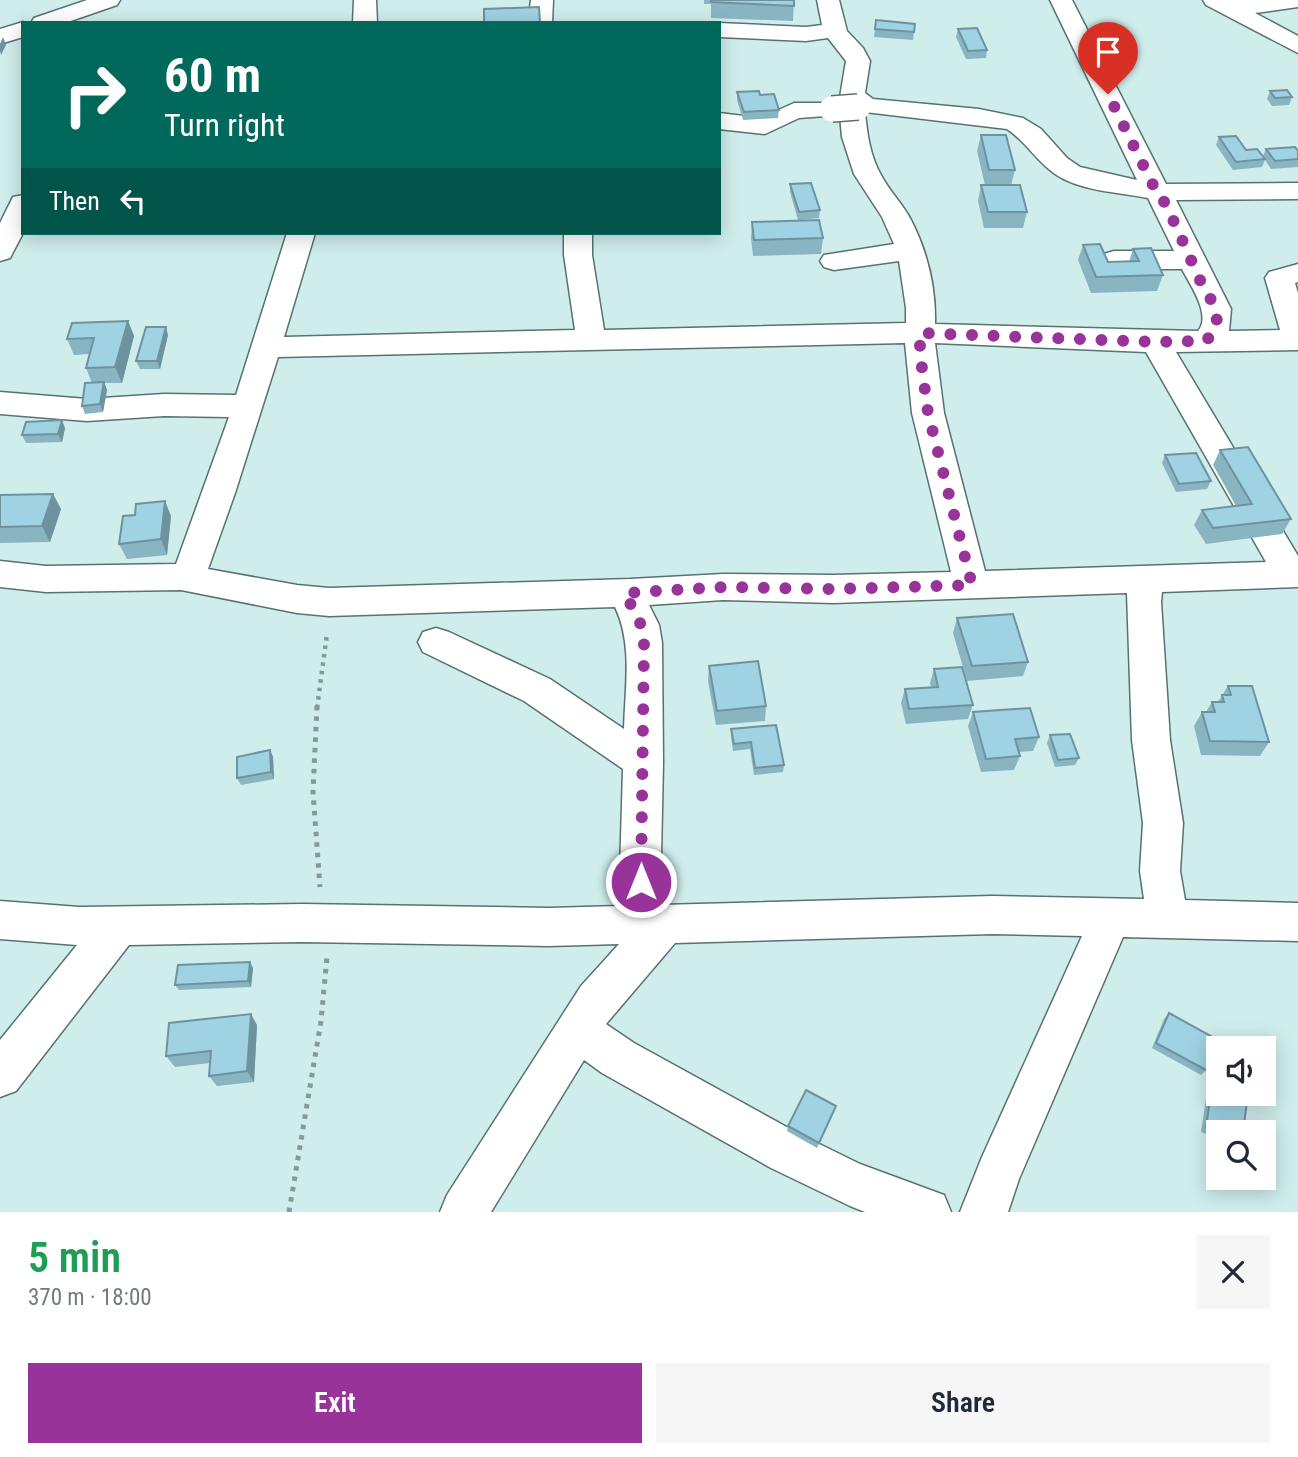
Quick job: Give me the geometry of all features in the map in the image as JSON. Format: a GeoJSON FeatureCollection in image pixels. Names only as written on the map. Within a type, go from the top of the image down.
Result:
{"type":"FeatureCollection","features":[{"type":"Feature","properties":{"kind":"street"},"geometry":{"type":"LineString","coordinates":[[53,16],[109,0]]}},
{"type":"Feature","properties":{"kind":"street"},"geometry":{"type":"LineString","coordinates":[[365,0],[365,21]]}},
{"type":"Feature","properties":{"kind":"street"},"geometry":{"type":"LineString","coordinates":[[540,21],[542,0]]}},
{"type":"Feature","properties":{"kind":"street"},"geometry":{"type":"LineString","coordinates":[[828,0],[830,34]]}},
{"type":"Feature","properties":{"kind":"street"},"geometry":{"type":"LineString","coordinates":[[1061,0],[1216,309],[1216,329],[1206,341]]}},
{"type":"Feature","properties":{"kind":"street"},"geometry":{"type":"LineString","coordinates":[[1224,5],[1297,0]]}},
{"type":"Feature","properties":{"kind":"street"},"geometry":{"type":"LineString","coordinates":[[1224,5],[1298,46]]}},
{"type":"Feature","properties":{"kind":"street"},"geometry":{"type":"LineString","coordinates":[[0,37],[21,30]]}},
{"type":"Feature","properties":{"kind":"street"},"geometry":{"type":"LineString","coordinates":[[721,30],[830,34],[855,53],[858,61],[847,103],[867,174],[896,217],[911,251],[921,308],[920,353],[928,413],[972,585]]}},
{"type":"Feature","properties":{"kind":"street"},"geometry":{"type":"LineString","coordinates":[[721,121],[765,126],[794,111],[847,103],[968,116],[1024,127],[1058,164],[1071,173],[1157,192],[1219,194],[1298,191]]}},
{"type":"Feature","properties":{"kind":"street"},"geometry":{"type":"LineString","coordinates":[[0,252],[21,207]]}},
{"type":"Feature","properties":{"kind":"street"},"geometry":{"type":"LineString","coordinates":[[187,579],[212,519],[301,235]]}},
{"type":"Feature","properties":{"kind":"street"},"geometry":{"type":"LineString","coordinates":[[578,235],[578,255],[591,340]]}},
{"type":"Feature","properties":{"kind":"street"},"geometry":{"type":"LineString","coordinates":[[834,261],[911,251]]}},
{"type":"Feature","properties":{"kind":"street"},"geometry":{"type":"LineString","coordinates":[[1114,260],[1192,260]]}},
{"type":"Feature","properties":{"kind":"street"},"geometry":{"type":"LineString","coordinates":[[265,347],[920,333],[1155,342],[1298,340],[1279,278],[1298,273]]}},
{"type":"Feature","properties":{"kind":"street"},"geometry":{"type":"LineString","coordinates":[[0,574],[46,579],[139,576],[187,579],[296,599],[329,602],[625,593],[723,587],[833,589],[1295,574],[1155,342]]}},
{"type":"Feature","properties":{"kind":"street"},"geometry":{"type":"LineString","coordinates":[[0,403],[86,410],[164,405],[248,406]]}},
{"type":"Feature","properties":{"kind":"street"},"geometry":{"type":"LineString","coordinates":[[1145,579],[1151,740],[1163,823],[1160,871],[1167,918]]}},
{"type":"Feature","properties":{"kind":"street"},"geometry":{"type":"LineString","coordinates":[[464,1212],[596,1000],[653,924],[644,763],[644,643],[641,625],[625,593]]}},
{"type":"Feature","properties":{"kind":"street"},"geometry":{"type":"LineString","coordinates":[[436,642],[537,690],[644,763]]}},
{"type":"Feature","properties":{"kind":"street"},"geometry":{"type":"LineString","coordinates":[[0,920],[79,926],[328,924],[549,927],[992,915],[1298,922]]}},
{"type":"Feature","properties":{"kind":"street"},"geometry":{"type":"LineString","coordinates":[[984,1212],[998,1173],[1056,1047],[1111,917]]}},
{"type":"Feature","properties":{"kind":"street"},"geometry":{"type":"LineString","coordinates":[[0,1075],[118,926]]}},
{"type":"Feature","properties":{"kind":"street"},"geometry":{"type":"LineString","coordinates":[[578,1030],[618,1058],[787,1152],[850,1183],[927,1212]]}},
{"type":"Feature","properties":{"kind":"path"},"geometry":{"type":"LineString","coordinates":[[289,1212],[295,1159],[321,1017],[328,924],[316,863],[313,804],[318,699],[329,602]]}},
{"type":"Feature","properties":{"kind":"building"},"geometry":{"type":"Polygon","coordinates":[[[794,0],[794,6],[711,2],[794,0]]]}},
{"type":"Feature","properties":{"kind":"building"},"geometry":{"type":"Polygon","coordinates":[[[539,7],[540,21],[484,21],[484,9],[539,7]]]}},
{"type":"Feature","properties":{"kind":"building"},"geometry":{"type":"Polygon","coordinates":[[[876,20],[915,24],[914,32],[875,29],[876,20]]]}},
{"type":"Feature","properties":{"kind":"building"},"geometry":{"type":"Polygon","coordinates":[[[977,28],[987,50],[968,51],[958,29],[977,28]]]}},
{"type":"Feature","properties":{"kind":"building"},"geometry":{"type":"Polygon","coordinates":[[[1287,90],[1292,97],[1275,98],[1270,91],[1287,90]]]}},
{"type":"Feature","properties":{"kind":"building"},"geometry":{"type":"Polygon","coordinates":[[[759,91],[760,95],[774,94],[779,110],[744,112],[737,92],[759,91]]]}},
{"type":"Feature","properties":{"kind":"building"},"geometry":{"type":"Polygon","coordinates":[[[981,135],[1006,135],[1015,170],[989,170],[981,135]]]}},
{"type":"Feature","properties":{"kind":"building"},"geometry":{"type":"Polygon","coordinates":[[[1236,136],[1246,150],[1257,149],[1265,159],[1236,162],[1219,137],[1236,136]]]}},
{"type":"Feature","properties":{"kind":"building"},"geometry":{"type":"Polygon","coordinates":[[[1295,147],[1298,159],[1275,161],[1266,149],[1295,147]]]}},
{"type":"Feature","properties":{"kind":"building"},"geometry":{"type":"Polygon","coordinates":[[[811,183],[820,210],[799,212],[790,184],[811,183]]]}},
{"type":"Feature","properties":{"kind":"building"},"geometry":{"type":"Polygon","coordinates":[[[981,185],[1020,185],[1027,212],[988,212],[981,185]]]}},
{"type":"Feature","properties":{"kind":"building"},"geometry":{"type":"Polygon","coordinates":[[[819,220],[823,238],[754,240],[752,222],[819,220]]]}},
{"type":"Feature","properties":{"kind":"building"},"geometry":{"type":"Polygon","coordinates":[[[1100,244],[1108,262],[1139,261],[1133,249],[1151,248],[1163,275],[1096,277],[1083,245],[1100,244]]]}},
{"type":"Feature","properties":{"kind":"building"},"geometry":{"type":"Polygon","coordinates":[[[128,321],[115,367],[86,368],[94,338],[67,339],[72,323],[128,321]]]}},
{"type":"Feature","properties":{"kind":"building"},"geometry":{"type":"Polygon","coordinates":[[[146,327],[166,327],[157,361],[136,361],[146,327]]]}},
{"type":"Feature","properties":{"kind":"building"},"geometry":{"type":"Polygon","coordinates":[[[104,382],[100,404],[82,406],[85,383],[104,382]]]}},
{"type":"Feature","properties":{"kind":"building"},"geometry":{"type":"Polygon","coordinates":[[[62,420],[58,434],[22,435],[26,422],[62,420]]]}},
{"type":"Feature","properties":{"kind":"building"},"geometry":{"type":"Polygon","coordinates":[[[1248,447],[1291,519],[1213,528],[1202,510],[1252,504],[1220,450],[1248,447]]]}},
{"type":"Feature","properties":{"kind":"building"},"geometry":{"type":"Polygon","coordinates":[[[1196,453],[1211,481],[1179,484],[1165,455],[1196,453]]]}},
{"type":"Feature","properties":{"kind":"building"},"geometry":{"type":"Polygon","coordinates":[[[53,494],[42,526],[0,527],[0,495],[53,494]]]}},
{"type":"Feature","properties":{"kind":"building"},"geometry":{"type":"Polygon","coordinates":[[[165,501],[161,539],[119,544],[123,516],[135,515],[136,504],[165,501]]]}},
{"type":"Feature","properties":{"kind":"building"},"geometry":{"type":"Polygon","coordinates":[[[1013,614],[1028,662],[972,666],[957,618],[1013,614]]]}},
{"type":"Feature","properties":{"kind":"building"},"geometry":{"type":"Polygon","coordinates":[[[758,661],[766,706],[717,711],[709,666],[758,661]]]}},
{"type":"Feature","properties":{"kind":"building"},"geometry":{"type":"Polygon","coordinates":[[[962,667],[973,705],[909,709],[905,689],[938,687],[934,669],[962,667]]]}},
{"type":"Feature","properties":{"kind":"building"},"geometry":{"type":"Polygon","coordinates":[[[1228,686],[1252,686],[1269,742],[1210,741],[1202,712],[1215,712],[1212,702],[1224,702],[1222,695],[1231,695],[1228,686]]]}},
{"type":"Feature","properties":{"kind":"building"},"geometry":{"type":"Polygon","coordinates":[[[1030,708],[1039,737],[1015,739],[1020,756],[986,759],[973,712],[1030,708]]]}},
{"type":"Feature","properties":{"kind":"building"},"geometry":{"type":"Polygon","coordinates":[[[776,725],[784,765],[755,768],[751,742],[734,744],[731,729],[776,725]]]}},
{"type":"Feature","properties":{"kind":"building"},"geometry":{"type":"Polygon","coordinates":[[[1070,734],[1079,758],[1058,760],[1050,735],[1070,734]]]}},
{"type":"Feature","properties":{"kind":"building"},"geometry":{"type":"Polygon","coordinates":[[[270,750],[271,772],[237,778],[237,757],[270,750]]]}},
{"type":"Feature","properties":{"kind":"building"},"geometry":{"type":"Polygon","coordinates":[[[250,962],[248,981],[175,985],[178,965],[250,962]]]}},
{"type":"Feature","properties":{"kind":"building"},"geometry":{"type":"Polygon","coordinates":[[[1169,1013],[1211,1036],[1206,1036],[1206,1070],[1156,1043],[1169,1013]]]}},
{"type":"Feature","properties":{"kind":"building"},"geometry":{"type":"Polygon","coordinates":[[[251,1014],[247,1071],[209,1076],[211,1051],[166,1056],[169,1023],[251,1014]]]}},
{"type":"Feature","properties":{"kind":"building"},"geometry":{"type":"Polygon","coordinates":[[[806,1090],[836,1106],[819,1143],[788,1126],[806,1090]]]}},
{"type":"Feature","properties":{"kind":"building"},"geometry":{"type":"Polygon","coordinates":[[[1209,1106],[1246,1106],[1245,1120],[1207,1120],[1209,1106]]]}},
{"type":"Feature","properties":{"kind":"route"},"geometry":{"type":"LineString","coordinates":[[641,882],[644,643],[641,625],[625,593],[723,587],[833,589],[972,585],[928,413],[920,333],[1155,342],[1206,341],[1216,329],[1216,309],[1199,278],[1182,234],[1135,152],[1108,94]]}}]}
